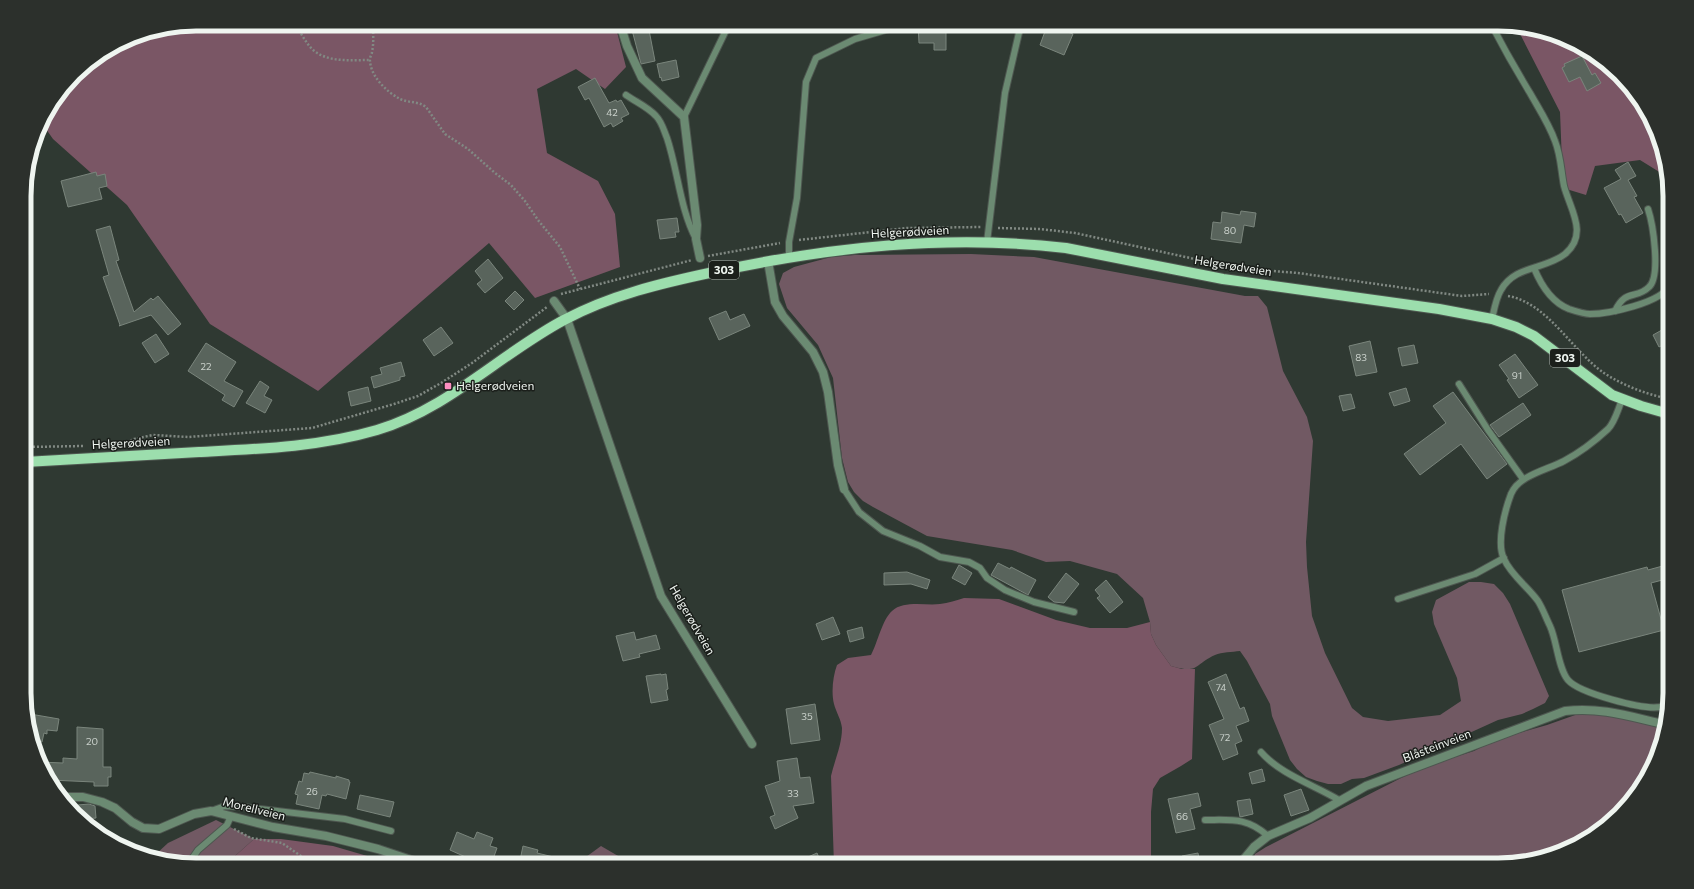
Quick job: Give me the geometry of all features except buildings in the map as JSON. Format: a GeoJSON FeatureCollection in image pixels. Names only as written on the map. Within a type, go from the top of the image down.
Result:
{"type":"FeatureCollection","features":[{"type":"Feature","properties":{"kind":"main road","name":"Helgerødveien"},"geometry":{"type":"LineString","coordinates":[[31,462],[260,449],[315,444],[377,430],[413,416],[447,398],[531,339],[567,319],[606,301],[651,286],[789,257],[877,246],[928,243],[987,242],[1066,248],[1223,279],[1439,309],[1492,319],[1516,327],[1534,336],[1602,387],[1622,400],[1663,412]]}},
{"type":"Feature","properties":{"kind":"street"},"geometry":{"type":"LineString","coordinates":[[622,31],[627,46],[642,78],[684,118],[697,225],[696,239],[700,258]]}},
{"type":"Feature","properties":{"kind":"street"},"geometry":{"type":"LineString","coordinates":[[768,261],[775,302],[783,316],[813,352],[823,372],[828,392],[838,465],[844,489]]}},
{"type":"Feature","properties":{"kind":"street"},"geometry":{"type":"LineString","coordinates":[[554,301],[567,319]]}},
{"type":"Feature","properties":{"kind":"street","name":"Helgerødveien"},"geometry":{"type":"LineString","coordinates":[[567,319],[661,596],[752,744]]}},
{"type":"Feature","properties":{"kind":"street","name":"Blåsteinveien"},"geometry":{"type":"LineString","coordinates":[[1245,858],[1254,847],[1268,836],[1310,818],[1339,800],[1366,786],[1565,710],[1586,708],[1608,711],[1660,723]]}},
{"type":"Feature","properties":{"kind":"street","name":"Morellveien"},"geometry":{"type":"LineString","coordinates":[[68,797],[83,797],[102,802],[115,808],[132,822],[143,828],[159,830],[194,814],[211,810],[273,827],[334,838],[378,849],[402,858]]}},
{"type":"Feature","properties":{"kind":"lane"},"geometry":{"type":"LineString","coordinates":[[684,118],[726,31]]}},
{"type":"Feature","properties":{"kind":"lane"},"geometry":{"type":"LineString","coordinates":[[789,257],[789,242],[797,198],[806,82],[816,58],[854,38],[881,31]]}},
{"type":"Feature","properties":{"kind":"lane"},"geometry":{"type":"LineString","coordinates":[[987,242],[1005,93],[1019,31]]}},
{"type":"Feature","properties":{"kind":"lane"},"geometry":{"type":"LineString","coordinates":[[1492,319],[1501,290],[1510,278],[1521,271],[1556,261],[1567,252],[1576,236],[1577,225],[1575,215],[1564,187],[1556,142],[1546,121],[1495,31]]}},
{"type":"Feature","properties":{"kind":"lane"},"geometry":{"type":"LineString","coordinates":[[626,95],[650,110],[657,117],[662,126],[676,171],[688,222],[696,239]]}},
{"type":"Feature","properties":{"kind":"lane"},"geometry":{"type":"LineString","coordinates":[[1615,311],[1619,302],[1623,298],[1648,288],[1652,282],[1654,270],[1654,240],[1648,209]]}},
{"type":"Feature","properties":{"kind":"lane"},"geometry":{"type":"LineString","coordinates":[[1534,268],[1540,283],[1555,301],[1570,309],[1589,314],[1615,311],[1642,304],[1663,292]]}},
{"type":"Feature","properties":{"kind":"lane"},"geometry":{"type":"LineString","coordinates":[[1459,384],[1488,430],[1523,479]]}},
{"type":"Feature","properties":{"kind":"lane"},"geometry":{"type":"LineString","coordinates":[[1622,400],[1609,428],[1584,448],[1564,461],[1523,479],[1512,493],[1500,541],[1504,558],[1509,567],[1538,602],[1551,628],[1561,664],[1568,680],[1577,687],[1616,702],[1645,707],[1660,707],[1663,705]]}},
{"type":"Feature","properties":{"kind":"lane"},"geometry":{"type":"LineString","coordinates":[[844,489],[859,512],[883,531],[920,546],[940,557],[969,562],[980,568],[987,578],[1005,590],[1034,602],[1074,612]]}},
{"type":"Feature","properties":{"kind":"lane"},"geometry":{"type":"LineString","coordinates":[[1398,599],[1476,574],[1504,558]]}},
{"type":"Feature","properties":{"kind":"lane"},"geometry":{"type":"LineString","coordinates":[[1261,752],[1267,759],[1283,770],[1339,800]]}},
{"type":"Feature","properties":{"kind":"lane"},"geometry":{"type":"LineString","coordinates":[[211,810],[224,806],[243,807],[345,820],[391,831]]}},
{"type":"Feature","properties":{"kind":"lane"},"geometry":{"type":"LineString","coordinates":[[192,858],[198,850],[226,825],[231,816]]}},
{"type":"Feature","properties":{"kind":"lane"},"geometry":{"type":"LineString","coordinates":[[1205,820],[1245,822],[1258,827],[1268,836]]}},
{"type":"Feature","properties":{"kind":"path"},"geometry":{"type":"LineString","coordinates":[[299,31],[311,48],[319,55],[337,60],[370,60]]}},
{"type":"Feature","properties":{"kind":"path"},"geometry":{"type":"LineString","coordinates":[[373,31],[372,52],[370,60],[374,73],[381,84],[402,100],[422,104],[426,107],[445,134],[468,149],[511,185],[560,247],[580,290]]}},
{"type":"Feature","properties":{"kind":"path"},"geometry":{"type":"LineString","coordinates":[[118,445],[134,439],[153,435],[188,437],[312,428],[394,404],[418,396],[441,383],[502,342],[554,301],[558,296],[566,292],[580,290],[700,258]]}},
{"type":"Feature","properties":{"kind":"path"},"geometry":{"type":"LineString","coordinates":[[31,447],[59,445],[89,446]]}},
{"type":"Feature","properties":{"kind":"path"},"geometry":{"type":"LineString","coordinates":[[226,825],[252,838],[282,843],[304,858]]}},
{"type":"Feature","properties":{"kind":"shaded area"},"geometry":{"type":"Polygon","coordinates":[[[186,31],[617,31],[626,67],[605,89],[576,69],[537,89],[547,153],[598,181],[615,214],[620,267],[535,298],[489,243],[318,391],[210,324],[127,205],[53,139],[46,129],[48,123],[65,96],[79,79],[96,65],[123,48],[164,34],[186,31]]]}},
{"type":"Feature","properties":{"kind":"shaded area"},"geometry":{"type":"Polygon","coordinates":[[[1519,32],[1551,40],[1571,48],[1598,65],[1615,79],[1629,96],[1646,123],[1654,143],[1662,173],[1640,160],[1595,166],[1586,195],[1563,188],[1560,112],[1519,32]]]}},
{"type":"Feature","properties":{"kind":"shaded area"},"geometry":{"type":"Polygon","coordinates":[[[971,254],[1034,257],[1245,296],[1258,296],[1267,307],[1283,371],[1307,417],[1313,441],[1306,542],[1312,616],[1325,653],[1352,708],[1363,717],[1388,721],[1440,715],[1461,701],[1457,678],[1434,624],[1432,612],[1436,600],[1469,582],[1494,584],[1503,593],[1510,604],[1549,696],[1545,703],[1522,714],[1498,720],[1399,765],[1364,778],[1352,779],[1341,784],[1328,784],[1317,781],[1306,777],[1290,760],[1272,716],[1270,704],[1240,651],[1215,655],[1192,669],[1171,666],[1156,645],[1151,634],[1150,622],[1143,598],[1117,574],[1070,561],[1046,562],[1012,550],[927,536],[863,501],[854,492],[848,482],[842,458],[833,378],[818,345],[787,308],[779,284],[783,273],[794,267],[831,257],[855,255],[971,254]]]}},
{"type":"Feature","properties":{"kind":"shaded area"},"geometry":{"type":"Polygon","coordinates":[[[964,598],[999,599],[1056,620],[1090,628],[1127,628],[1150,622],[1151,634],[1156,645],[1171,666],[1182,669],[1195,669],[1192,759],[1160,778],[1153,789],[1151,812],[1151,858],[834,858],[831,776],[842,734],[841,722],[834,704],[833,694],[834,674],[837,665],[848,658],[871,655],[885,620],[892,611],[897,608],[909,604],[940,604],[964,598]]]}},
{"type":"Feature","properties":{"kind":"shaded area"},"geometry":{"type":"Polygon","coordinates":[[[1578,714],[1597,714],[1660,725],[1646,766],[1629,793],[1607,817],[1571,841],[1530,855],[1508,858],[1254,858],[1255,854],[1266,847],[1401,778],[1430,765],[1474,751],[1497,739],[1547,725],[1578,714]]]}},
{"type":"Feature","properties":{"kind":"shaded area"},"geometry":{"type":"Polygon","coordinates":[[[216,820],[254,839],[233,858],[186,858],[157,853],[168,843],[216,820]]]}},
{"type":"Feature","properties":{"kind":"shaded area"},"geometry":{"type":"Polygon","coordinates":[[[254,839],[281,839],[333,846],[374,858],[233,858],[254,839]]]}},
{"type":"Feature","properties":{"kind":"shaded area"},"geometry":{"type":"Polygon","coordinates":[[[601,846],[622,858],[585,858],[601,846]]]}},
{"type":"Feature","properties":{"kind":"place","name":"Helgerødveien"},"geometry":{"type":"Point","coordinates":[448,386]}}]}
